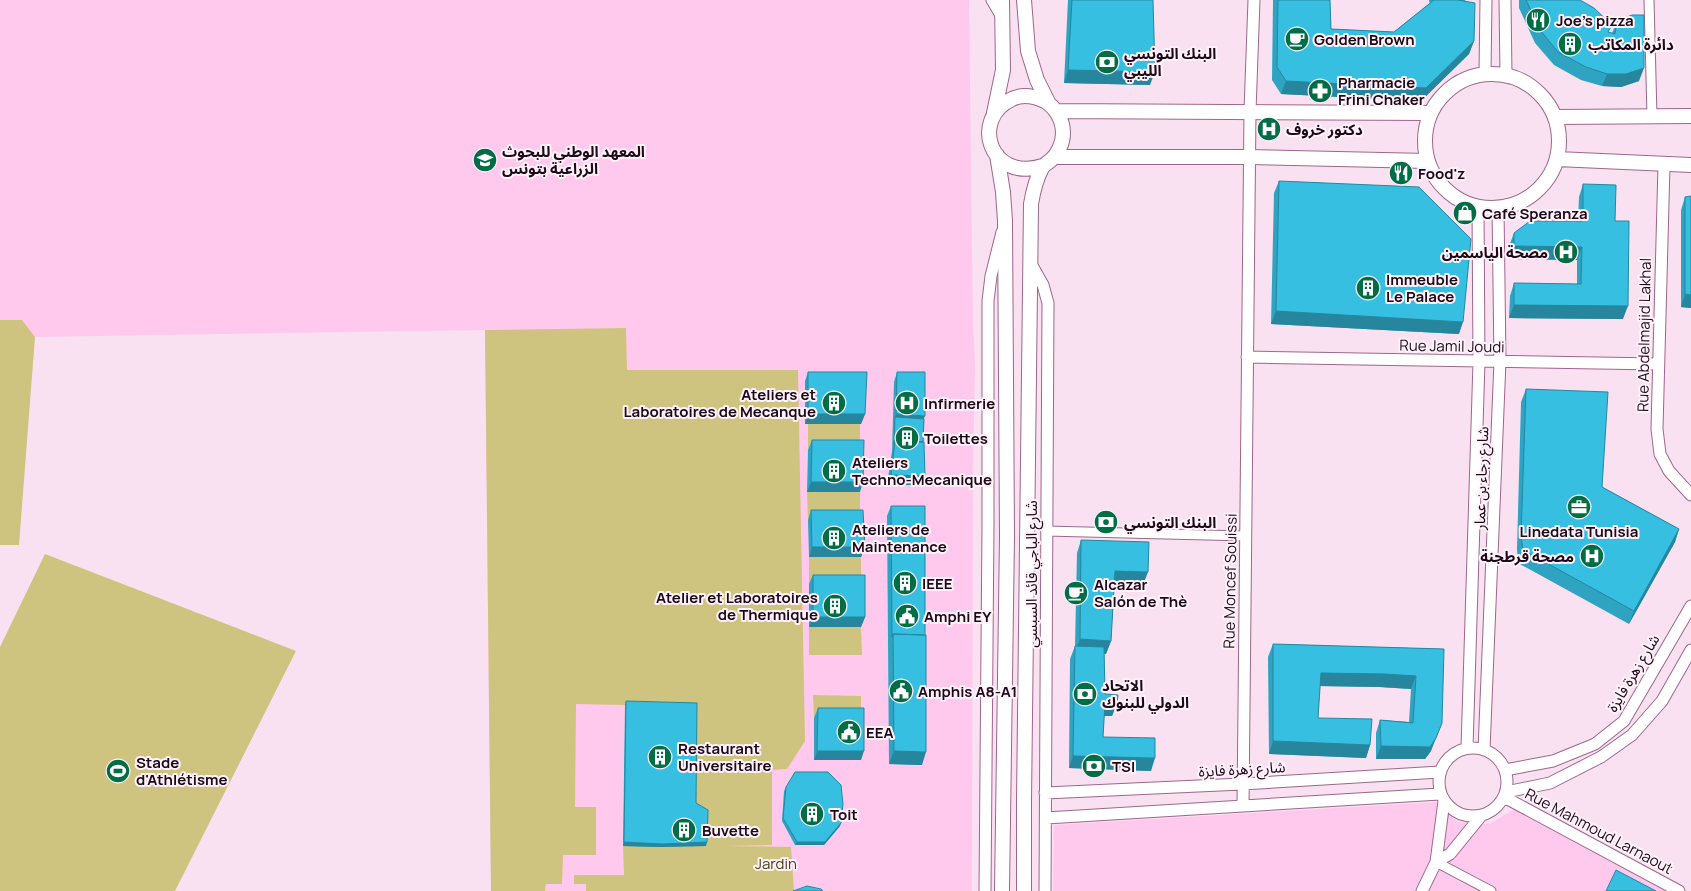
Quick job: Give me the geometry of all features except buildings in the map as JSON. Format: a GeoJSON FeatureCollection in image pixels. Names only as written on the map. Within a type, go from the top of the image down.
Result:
{"type":"FeatureCollection","features":[{"type":"Feature","properties":{"kind":"street"},"geometry":{"type":"LineString","coordinates":[[992,0],[1002,17]]}},
{"type":"Feature","properties":{"kind":"street"},"geometry":{"type":"LineString","coordinates":[[1002,0],[1003,70],[989,132],[990,145],[996,156],[1003,192],[1005,221],[1007,536],[1002,891]]}},
{"type":"Feature","properties":{"kind":"street","name":"Rue Moncef Souissi"},"geometry":{"type":"LineString","coordinates":[[1243,806],[1249,157],[1254,0]]}},
{"type":"Feature","properties":{"kind":"street"},"geometry":{"type":"LineString","coordinates":[[1485,73],[1486,0]]}},
{"type":"Feature","properties":{"kind":"street"},"geometry":{"type":"LineString","coordinates":[[1505,0],[1506,75]]}},
{"type":"Feature","properties":{"kind":"street"},"geometry":{"type":"LineString","coordinates":[[1649,0],[1652,116]]}},
{"type":"Feature","properties":{"kind":"street"},"geometry":{"type":"LineString","coordinates":[[1024,891],[1031,204],[1033,194],[1048,161],[1060,147],[1063,134],[1061,122],[1037,80],[1028,51],[1025,4]]}},
{"type":"Feature","properties":{"kind":"street"},"geometry":{"type":"LineString","coordinates":[[1485,73],[1506,75],[1527,83],[1544,98],[1555,117],[1560,138],[1557,159],[1549,178],[1535,193],[1518,203],[1498,208],[1478,207],[1456,198],[1438,182],[1427,161],[1424,137],[1429,113],[1443,93],[1462,80],[1485,73]]}},
{"type":"Feature","properties":{"kind":"street"},"geometry":{"type":"LineString","coordinates":[[994,114],[1005,102],[1016,97],[1027,96],[1039,98],[1052,107],[1429,113]]}},
{"type":"Feature","properties":{"kind":"street"},"geometry":{"type":"LineString","coordinates":[[1555,117],[1691,116]]}},
{"type":"Feature","properties":{"kind":"street"},"geometry":{"type":"LineString","coordinates":[[996,156],[1006,164],[1018,169],[1031,170],[1048,161],[1249,157],[1427,161]]}},
{"type":"Feature","properties":{"kind":"street"},"geometry":{"type":"LineString","coordinates":[[1557,159],[1691,165]]}},
{"type":"Feature","properties":{"kind":"street","name":"Rue Abdelmajid Lakhal"},"geometry":{"type":"LineString","coordinates":[[1664,165],[1657,429],[1660,454],[1669,471],[1691,495]]}},
{"type":"Feature","properties":{"kind":"street","name":"شارع رجاء بن عمار"},"geometry":{"type":"LineString","coordinates":[[1467,748],[1479,362],[1478,207]]}},
{"type":"Feature","properties":{"kind":"street","name":"شارع رجاء بن عمار"},"geometry":{"type":"LineString","coordinates":[[1484,750],[1500,361],[1498,208]]}},
{"type":"Feature","properties":{"kind":"street"},"geometry":{"type":"LineString","coordinates":[[985,891],[988,301],[991,276],[1005,221]]}},
{"type":"Feature","properties":{"kind":"street","name":"شارع الباجي قائد السبسي"},"geometry":{"type":"LineString","coordinates":[[1030,261],[1043,285],[1048,303],[1045,891]]}},
{"type":"Feature","properties":{"kind":"street","name":"Rue Jamil Joudi"},"geometry":{"type":"LineString","coordinates":[[1247,357],[1658,364]]}},
{"type":"Feature","properties":{"kind":"street"},"geometry":{"type":"LineString","coordinates":[[1046,531],[1246,536]]}},
{"type":"Feature","properties":{"kind":"street","name":"شارع زهرة فايزة"},"geometry":{"type":"LineString","coordinates":[[1505,770],[1562,758],[1595,744],[1624,721],[1691,606]]}},
{"type":"Feature","properties":{"kind":"street"},"geometry":{"type":"LineString","coordinates":[[1505,794],[1550,783],[1601,757],[1632,735],[1662,701],[1691,650]]}},
{"type":"Feature","properties":{"kind":"street"},"geometry":{"type":"LineString","coordinates":[[1046,818],[1243,806],[1442,798],[1454,811],[1466,816],[1480,816],[1498,806],[1505,794],[1507,781],[1505,770],[1497,758],[1484,750],[1467,748],[1455,752],[1446,760],[1440,772],[1438,783],[1442,798],[1436,862],[1422,891]]}},
{"type":"Feature","properties":{"kind":"street","name":"شارع زهرة فايزة"},"geometry":{"type":"LineString","coordinates":[[1045,793],[1440,772]]}},
{"type":"Feature","properties":{"kind":"street","name":"Rue Mahmoud Larnaout"},"geometry":{"type":"LineString","coordinates":[[1505,794],[1679,891]]}},
{"type":"Feature","properties":{"kind":"street"},"geometry":{"type":"LineString","coordinates":[[1436,862],[1450,854],[1480,816]]}},
{"type":"Feature","properties":{"kind":"street"},"geometry":{"type":"LineString","coordinates":[[1436,862],[1492,891]]}},
{"type":"Feature","properties":{"kind":"shaded area"},"geometry":{"type":"Polygon","coordinates":[[[0,0],[969,0],[975,363],[972,891],[491,891],[485,330],[35,337],[22,320],[0,320],[0,0]]]}},
{"type":"Feature","properties":{"kind":"shaded area"},"geometry":{"type":"Polygon","coordinates":[[[1437,802],[1458,822],[1490,824],[1514,809],[1668,891],[1053,891],[1054,825],[1437,802]]]}},
{"type":"Feature","properties":{"kind":"green space"},"geometry":{"type":"Polygon","coordinates":[[[0,320],[22,320],[35,337],[19,545],[0,545],[0,320]]]}},
{"type":"Feature","properties":{"kind":"green space","name":"Jardin"},"geometry":{"type":"Polygon","coordinates":[[[626,328],[627,370],[798,370],[805,741],[787,769],[772,770],[772,845],[723,846],[791,847],[794,891],[586,891],[586,884],[574,884],[574,875],[624,875],[623,846],[706,846],[706,813],[695,807],[625,705],[576,704],[575,807],[596,807],[596,855],[563,855],[562,884],[546,884],[545,891],[491,891],[485,330],[626,328]]]}},
{"type":"Feature","properties":{"kind":"green space"},"geometry":{"type":"Polygon","coordinates":[[[808,422],[860,422],[860,450],[808,450],[808,422]]]}},
{"type":"Feature","properties":{"kind":"green space"},"geometry":{"type":"Polygon","coordinates":[[[807,492],[860,492],[860,520],[808,520],[807,492]]]}},
{"type":"Feature","properties":{"kind":"green space","name":"Stade d'Athlétisme"},"geometry":{"type":"Polygon","coordinates":[[[45,554],[296,651],[175,891],[0,891],[0,647],[45,554]]]}},
{"type":"Feature","properties":{"kind":"green space"},"geometry":{"type":"Polygon","coordinates":[[[809,557],[861,557],[861,584],[809,584],[809,557]]]}},
{"type":"Feature","properties":{"kind":"green space"},"geometry":{"type":"Polygon","coordinates":[[[809,627],[861,627],[862,655],[809,655],[809,627]]]}},
{"type":"Feature","properties":{"kind":"green space"},"geometry":{"type":"Polygon","coordinates":[[[813,695],[861,696],[861,718],[814,718],[813,695]]]}},
{"type":"Feature","properties":{"kind":"place","name":"Joe's pizza"},"geometry":{"type":"Point","coordinates":[1538,20]}},
{"type":"Feature","properties":{"kind":"place","name":"Golden Brown"},"geometry":{"type":"Point","coordinates":[1297,39]}},
{"type":"Feature","properties":{"kind":"place","name":"دائرة المكاتب"},"geometry":{"type":"Point","coordinates":[1570,44]}},
{"type":"Feature","properties":{"kind":"place","name":"البنك التونسي الليبي"},"geometry":{"type":"Point","coordinates":[1107,62]}},
{"type":"Feature","properties":{"kind":"place","name":"Pharmacie Frini Chaker"},"geometry":{"type":"Point","coordinates":[1320,91]}},
{"type":"Feature","properties":{"kind":"place","name":"دكتور خروف"},"geometry":{"type":"Point","coordinates":[1269,129]}},
{"type":"Feature","properties":{"kind":"place","name":"المعهد الوطني للبحوث الزراعية بتونس"},"geometry":{"type":"Point","coordinates":[485,160]}},
{"type":"Feature","properties":{"kind":"place","name":"Food'z"},"geometry":{"type":"Point","coordinates":[1401,173]}},
{"type":"Feature","properties":{"kind":"place","name":"Café Speranza"},"geometry":{"type":"Point","coordinates":[1465,213]}},
{"type":"Feature","properties":{"kind":"place","name":"مصحة الياسمين"},"geometry":{"type":"Point","coordinates":[1566,252]}},
{"type":"Feature","properties":{"kind":"place","name":"Immeuble Le Palace"},"geometry":{"type":"Point","coordinates":[1368,288]}},
{"type":"Feature","properties":{"kind":"place","name":"Ateliers et Laboratoires de Mecanque"},"geometry":{"type":"Point","coordinates":[834,403]}},
{"type":"Feature","properties":{"kind":"place","name":"Infirmerie"},"geometry":{"type":"Point","coordinates":[907,403]}},
{"type":"Feature","properties":{"kind":"place","name":"Toilettes"},"geometry":{"type":"Point","coordinates":[907,438]}},
{"type":"Feature","properties":{"kind":"place","name":"Ateliers Techno-Mecanique"},"geometry":{"type":"Point","coordinates":[834,471]}},
{"type":"Feature","properties":{"kind":"place","name":"Linedata Tunisia"},"geometry":{"type":"Point","coordinates":[1579,507]}},
{"type":"Feature","properties":{"kind":"place","name":"البنك التونسي"},"geometry":{"type":"Point","coordinates":[1106,522]}},
{"type":"Feature","properties":{"kind":"place","name":"Ateliers de Maintenance"},"geometry":{"type":"Point","coordinates":[834,538]}},
{"type":"Feature","properties":{"kind":"place","name":"مصحة قرطجنة"},"geometry":{"type":"Point","coordinates":[1592,556]}},
{"type":"Feature","properties":{"kind":"place","name":"IEEE"},"geometry":{"type":"Point","coordinates":[905,583]}},
{"type":"Feature","properties":{"kind":"place","name":"Alcazar Salón de Thè"},"geometry":{"type":"Point","coordinates":[1076,593]}},
{"type":"Feature","properties":{"kind":"place","name":"Atelier et Laboratoires de Thermique"},"geometry":{"type":"Point","coordinates":[835,606]}},
{"type":"Feature","properties":{"kind":"place","name":"Amphi EY"},"geometry":{"type":"Point","coordinates":[907,616]}},
{"type":"Feature","properties":{"kind":"place","name":"Amphis A8-A1"},"geometry":{"type":"Point","coordinates":[901,691]}},
{"type":"Feature","properties":{"kind":"place","name":"الاتحاد الدولي للبنوك"},"geometry":{"type":"Point","coordinates":[1085,694]}},
{"type":"Feature","properties":{"kind":"place","name":"EEA"},"geometry":{"type":"Point","coordinates":[849,732]}},
{"type":"Feature","properties":{"kind":"place","name":"Restaurant Universitaire"},"geometry":{"type":"Point","coordinates":[660,757]}},
{"type":"Feature","properties":{"kind":"place","name":"TSI"},"geometry":{"type":"Point","coordinates":[1094,766]}},
{"type":"Feature","properties":{"kind":"place","name":"Stade d'Athlétisme"},"geometry":{"type":"Point","coordinates":[118,771]}},
{"type":"Feature","properties":{"kind":"place","name":"Toit"},"geometry":{"type":"Point","coordinates":[812,814]}},
{"type":"Feature","properties":{"kind":"place","name":"Buvette"},"geometry":{"type":"Point","coordinates":[684,830]}}]}
